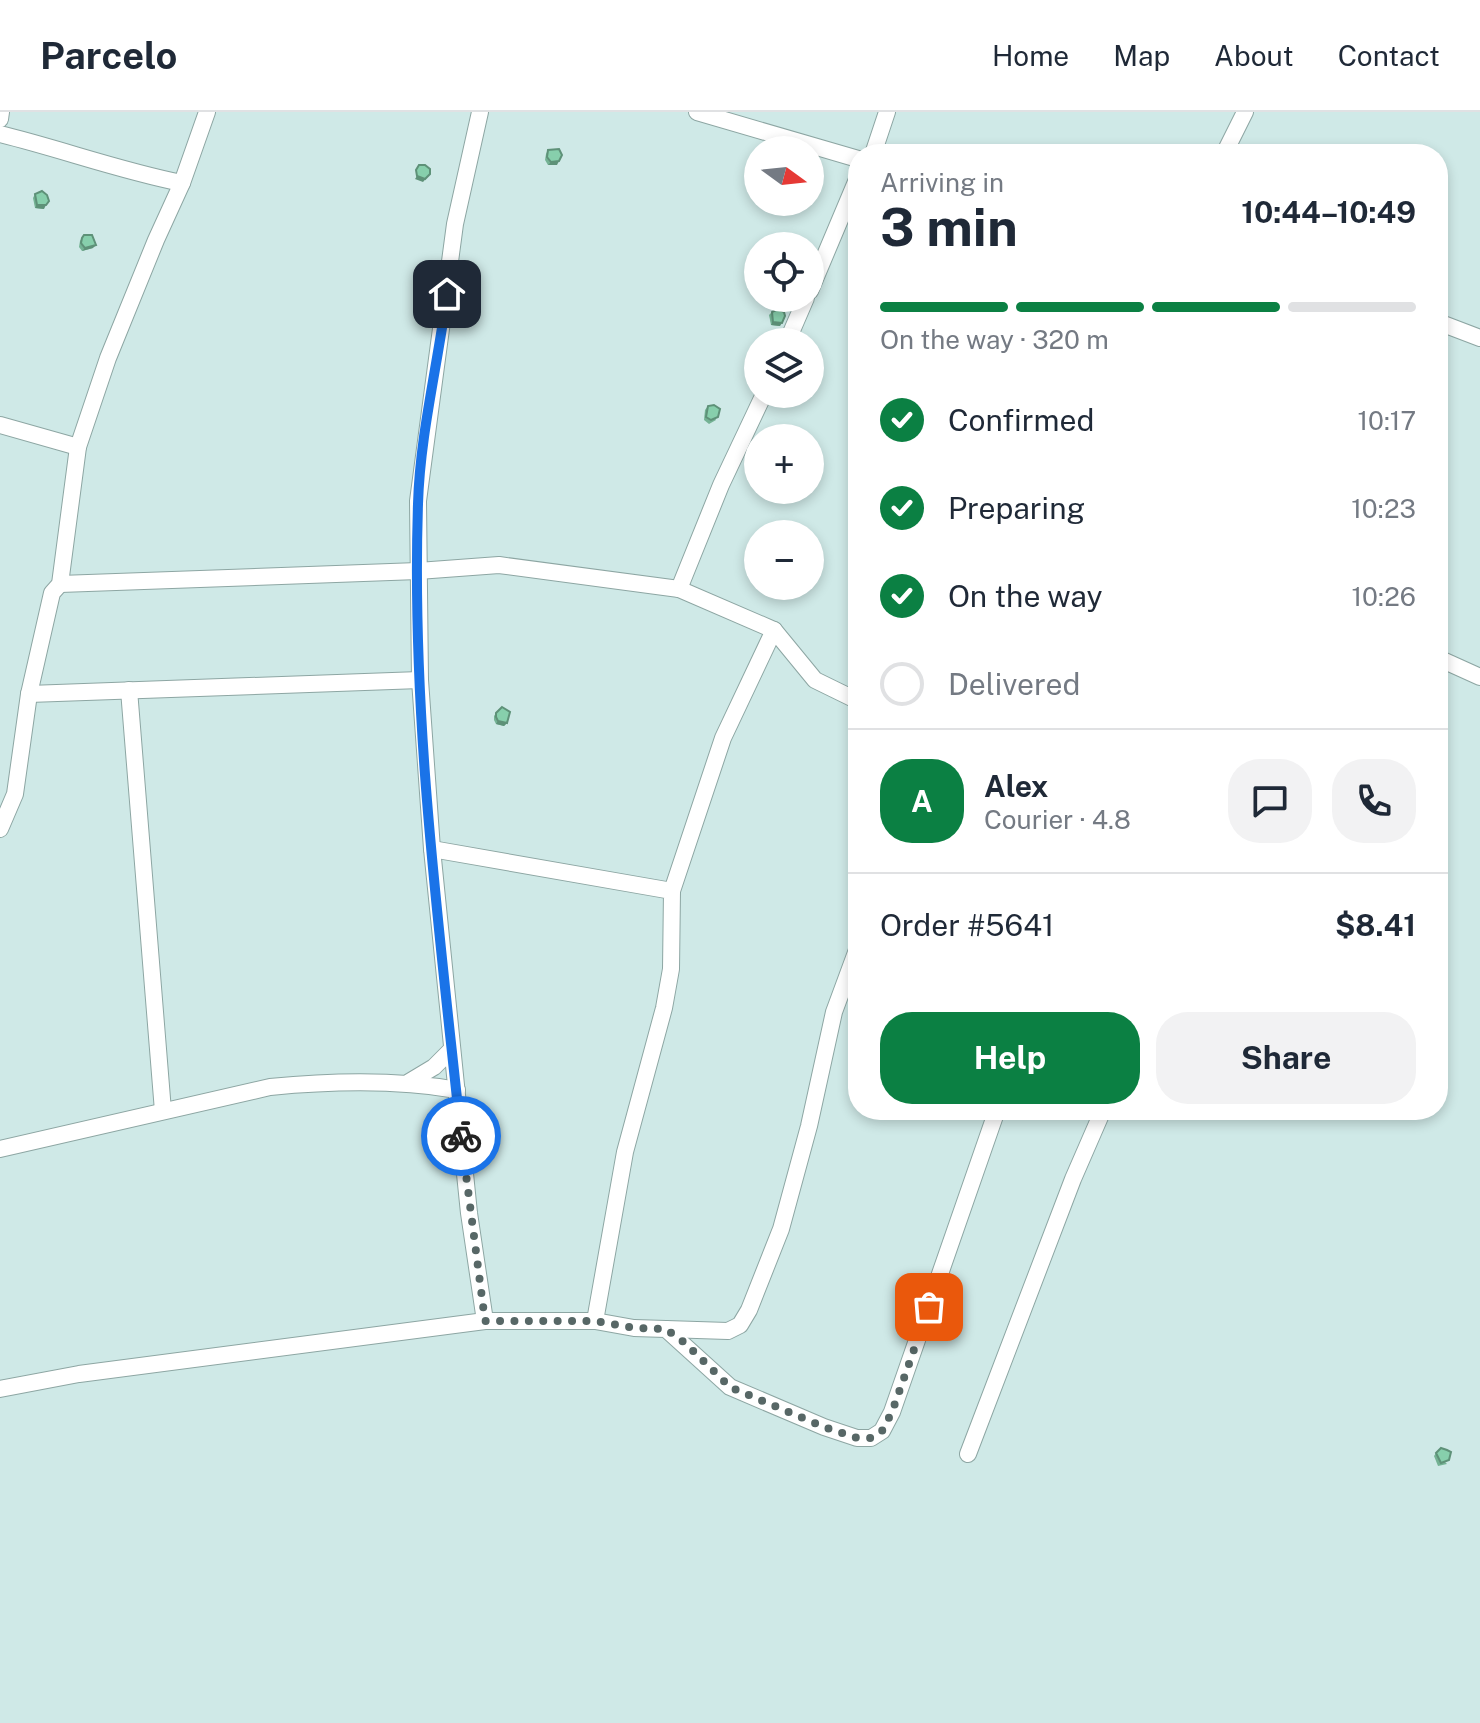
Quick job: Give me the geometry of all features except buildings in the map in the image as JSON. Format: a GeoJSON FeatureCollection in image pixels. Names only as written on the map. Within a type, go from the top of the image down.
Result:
{"type":"FeatureCollection","features":[{"type":"Feature","properties":{"kind":"street"},"geometry":{"type":"LineString","coordinates":[[0,119],[1,112]]}},
{"type":"Feature","properties":{"kind":"street"},"geometry":{"type":"LineString","coordinates":[[0,829],[15,794],[29,694],[52,593],[60,584],[78,447],[128,307],[182,183],[207,112]]}},
{"type":"Feature","properties":{"kind":"street"},"geometry":{"type":"LineString","coordinates":[[480,112],[455,224],[427,423],[418,501],[418,571],[420,680],[432,849],[469,1213],[485,1321]]}},
{"type":"Feature","properties":{"kind":"street"},"geometry":{"type":"LineString","coordinates":[[697,112],[848,156]]}},
{"type":"Feature","properties":{"kind":"street"},"geometry":{"type":"LineString","coordinates":[[876,144],[887,112]]}},
{"type":"Feature","properties":{"kind":"street"},"geometry":{"type":"LineString","coordinates":[[1229,144],[1245,112]]}},
{"type":"Feature","properties":{"kind":"street"},"geometry":{"type":"LineString","coordinates":[[0,134],[145,176],[182,183]]}},
{"type":"Feature","properties":{"kind":"street"},"geometry":{"type":"LineString","coordinates":[[824,258],[848,201]]}},
{"type":"Feature","properties":{"kind":"street"},"geometry":{"type":"LineString","coordinates":[[1448,326],[1480,338]]}},
{"type":"Feature","properties":{"kind":"street"},"geometry":{"type":"LineString","coordinates":[[679,589],[721,485],[757,408]]}},
{"type":"Feature","properties":{"kind":"street"},"geometry":{"type":"LineString","coordinates":[[0,425],[78,447]]}},
{"type":"Feature","properties":{"kind":"street"},"geometry":{"type":"LineString","coordinates":[[60,584],[418,571],[499,565],[679,589],[774,630],[815,680],[848,696]]}},
{"type":"Feature","properties":{"kind":"street"},"geometry":{"type":"LineString","coordinates":[[595,1321],[625,1152],[664,1008],[671,969],[672,891],[723,738],[774,630]]}},
{"type":"Feature","properties":{"kind":"street"},"geometry":{"type":"LineString","coordinates":[[1448,663],[1480,677]]}},
{"type":"Feature","properties":{"kind":"street"},"geometry":{"type":"LineString","coordinates":[[29,694],[420,680]]}},
{"type":"Feature","properties":{"kind":"street"},"geometry":{"type":"LineString","coordinates":[[129,690],[163,1111]]}},
{"type":"Feature","properties":{"kind":"street"},"geometry":{"type":"LineString","coordinates":[[432,849],[672,891]]}},
{"type":"Feature","properties":{"kind":"street"},"geometry":{"type":"LineString","coordinates":[[0,1389],[79,1374],[485,1321],[595,1321],[634,1328],[728,1331],[740,1325],[749,1310],[781,1229],[816,1096],[834,1012],[848,974]]}},
{"type":"Feature","properties":{"kind":"street"},"geometry":{"type":"LineString","coordinates":[[408,1082],[434,1067],[451,1050]]}},
{"type":"Feature","properties":{"kind":"street"},"geometry":{"type":"LineString","coordinates":[[0,1149],[270,1087],[309,1083],[408,1082],[457,1090]]}},
{"type":"Feature","properties":{"kind":"street"},"geometry":{"type":"LineString","coordinates":[[666,1329],[730,1387],[742,1393],[857,1438],[871,1438],[882,1431],[892,1412],[994,1120]]}},
{"type":"Feature","properties":{"kind":"street"},"geometry":{"type":"LineString","coordinates":[[968,1454],[1099,1120]]}},
{"type":"Feature","properties":{"kind":"way so far"},"geometry":{"type":"LineString","coordinates":[[461,1136],[485,1321],[595,1321],[634,1328],[666,1329],[730,1387],[824,1427],[857,1438],[871,1438],[882,1431],[892,1412],[929,1307]]}},
{"type":"Feature","properties":{"kind":"route"},"geometry":{"type":"LineString","coordinates":[[447,294],[418,501],[419,644],[432,849],[461,1136]]}}]}
